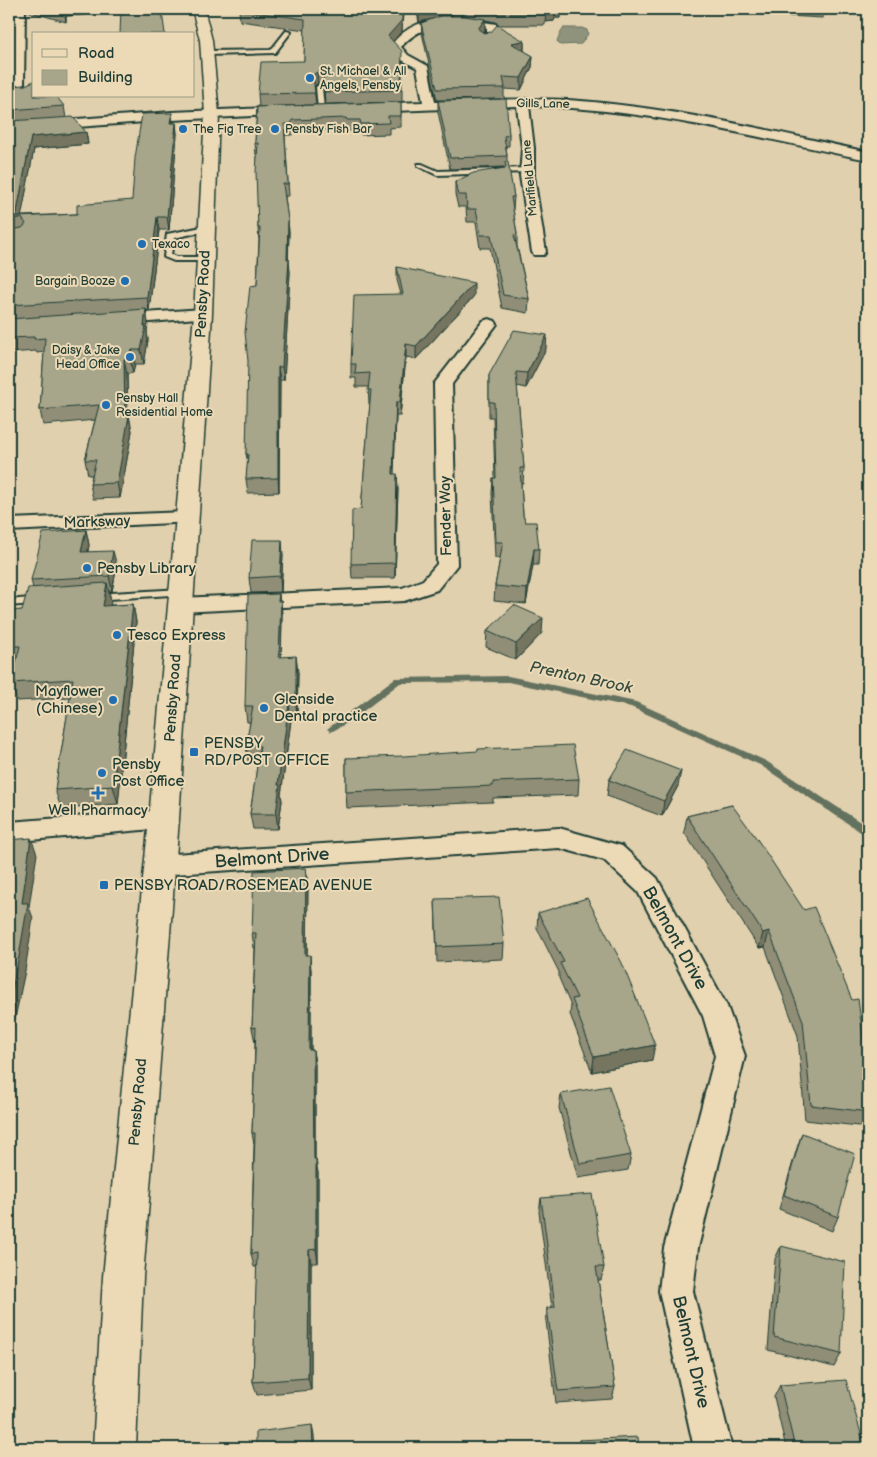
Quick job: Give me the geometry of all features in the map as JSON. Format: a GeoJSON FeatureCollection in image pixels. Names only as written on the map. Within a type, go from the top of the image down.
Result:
{"type":"FeatureCollection","features":[{"type":"Feature","properties":{"kind":"main road","name":"Pensby Road"},"geometry":{"type":"LineString","coordinates":[[114,1448],[123,1277],[164,819],[186,518],[204,314],[212,114],[207,53],[198,9]]}},
{"type":"Feature","properties":{"kind":"street"},"geometry":{"type":"LineString","coordinates":[[18,84],[20,9]]}},
{"type":"Feature","properties":{"kind":"street"},"geometry":{"type":"LineString","coordinates":[[430,106],[422,66],[404,57],[395,47],[400,40],[423,24],[439,21],[478,22],[496,26],[485,39]]}},
{"type":"Feature","properties":{"kind":"street","name":"Gills Lane"},"geometry":{"type":"LineString","coordinates":[[360,108],[523,103],[574,104],[680,116],[756,130],[868,156]]}},
{"type":"Feature","properties":{"kind":"street","name":"Marlfield Lane"},"geometry":{"type":"LineString","coordinates":[[523,103],[528,173],[538,252]]}},
{"type":"Feature","properties":{"kind":"street"},"geometry":{"type":"LineString","coordinates":[[9,128],[212,114],[316,110]]}},
{"type":"Feature","properties":{"kind":"street"},"geometry":{"type":"LineString","coordinates":[[96,321],[204,314]]}},
{"type":"Feature","properties":{"kind":"street","name":"Fender Way"},"geometry":{"type":"LineString","coordinates":[[181,598],[404,594],[430,585],[447,566],[443,384],[489,324]]}},
{"type":"Feature","properties":{"kind":"street","name":"Marksway"},"geometry":{"type":"LineString","coordinates":[[9,525],[186,518]]}},
{"type":"Feature","properties":{"kind":"street"},"geometry":{"type":"LineString","coordinates":[[9,832],[164,819]]}},
{"type":"Feature","properties":{"kind":"street","name":"Belmont Drive"},"geometry":{"type":"LineString","coordinates":[[159,865],[559,838],[612,853],[648,885],[717,1015],[730,1056],[681,1248],[676,1291],[713,1448]]}},
{"type":"Feature","properties":{"kind":"lane"},"geometry":{"type":"LineString","coordinates":[[207,53],[272,52],[288,32]]}},
{"type":"Feature","properties":{"kind":"lane"},"geometry":{"type":"LineString","coordinates":[[316,110],[319,87]]}},
{"type":"Feature","properties":{"kind":"lane"},"geometry":{"type":"LineString","coordinates":[[420,165],[437,173],[528,173]]}},
{"type":"Feature","properties":{"kind":"lane"},"geometry":{"type":"LineString","coordinates":[[483,180],[528,173]]}},
{"type":"Feature","properties":{"kind":"lane"},"geometry":{"type":"LineString","coordinates":[[206,259],[174,259],[167,256],[170,236],[207,228]]}},
{"type":"Feature","properties":{"kind":"lane"},"geometry":{"type":"LineString","coordinates":[[86,598],[181,598]]}},
{"type":"Feature","properties":{"kind":"lane"},"geometry":{"type":"LineString","coordinates":[[9,603],[47,601]]}},
{"type":"Feature","properties":{"kind":"shaded area"},"geometry":{"type":"Polygon","coordinates":[[[563,28],[582,28],[587,30],[588,34],[581,44],[560,45],[557,41],[563,28]]]}},
{"type":"Feature","properties":{"kind":"building"},"geometry":{"type":"Polygon","coordinates":[[[53,9],[64,9],[64,12],[53,9]]]}},
{"type":"Feature","properties":{"kind":"building"},"geometry":{"type":"Polygon","coordinates":[[[121,9],[159,9],[159,12],[162,12],[165,32],[120,32],[121,9]]]}},
{"type":"Feature","properties":{"kind":"building"},"geometry":{"type":"Polygon","coordinates":[[[240,9],[402,9],[402,20],[388,36],[402,51],[401,90],[325,92],[323,75],[317,72],[313,75],[315,93],[258,94],[261,62],[304,61],[305,19],[240,9]]]}},
{"type":"Feature","properties":{"kind":"building"},"geometry":{"type":"Polygon","coordinates":[[[481,9],[555,10],[544,12],[546,14],[498,14],[497,11],[481,9]]]}},
{"type":"Feature","properties":{"kind":"building"},"geometry":{"type":"Polygon","coordinates":[[[441,16],[464,16],[485,19],[478,29],[484,33],[491,32],[497,25],[524,41],[511,43],[533,56],[521,78],[503,77],[505,88],[437,89],[421,23],[441,16]]]}},
{"type":"Feature","properties":{"kind":"building"},"geometry":{"type":"Polygon","coordinates":[[[32,82],[32,98],[58,98],[64,106],[9,110],[9,86],[25,85],[32,82]]]}},
{"type":"Feature","properties":{"kind":"building"},"geometry":{"type":"Polygon","coordinates":[[[506,99],[509,135],[504,136],[507,156],[450,158],[438,101],[506,99]]]}},
{"type":"Feature","properties":{"kind":"building"},"geometry":{"type":"Polygon","coordinates":[[[401,102],[401,116],[388,116],[389,123],[361,124],[360,120],[347,120],[346,118],[292,120],[292,124],[284,124],[288,184],[283,184],[288,220],[287,259],[289,259],[282,367],[278,367],[278,478],[246,479],[248,454],[246,454],[248,361],[245,332],[250,286],[257,285],[260,228],[258,228],[256,172],[258,143],[255,143],[257,107],[401,102]]]}},
{"type":"Feature","properties":{"kind":"building"},"geometry":{"type":"Polygon","coordinates":[[[172,113],[170,123],[176,123],[167,217],[157,217],[147,297],[9,305],[9,230],[22,228],[26,224],[22,218],[9,219],[9,121],[73,117],[86,132],[31,137],[16,217],[77,214],[77,205],[132,200],[135,158],[142,114],[172,113]]]}},
{"type":"Feature","properties":{"kind":"building"},"geometry":{"type":"Polygon","coordinates":[[[504,162],[508,162],[514,197],[511,197],[517,234],[514,235],[529,299],[503,295],[491,235],[481,235],[476,209],[467,209],[466,195],[458,195],[455,182],[473,173],[505,168],[504,162]]]}},
{"type":"Feature","properties":{"kind":"building"},"geometry":{"type":"Polygon","coordinates":[[[397,267],[474,283],[416,346],[406,344],[400,402],[396,402],[393,474],[397,474],[395,563],[351,564],[352,510],[361,509],[371,390],[368,390],[370,373],[355,374],[356,364],[351,364],[354,295],[403,294],[397,267]]]}},
{"type":"Feature","properties":{"kind":"building"},"geometry":{"type":"Polygon","coordinates":[[[146,309],[144,326],[146,326],[141,350],[132,350],[130,359],[124,359],[125,416],[129,416],[117,483],[90,484],[96,460],[85,460],[99,405],[40,410],[45,338],[9,338],[9,319],[146,309]]]}},
{"type":"Feature","properties":{"kind":"building"},"geometry":{"type":"Polygon","coordinates":[[[514,330],[547,335],[527,373],[516,372],[524,468],[520,468],[523,515],[525,522],[536,522],[539,549],[534,549],[527,589],[495,586],[503,542],[496,542],[493,478],[496,478],[494,402],[489,402],[489,375],[514,330]]]}},
{"type":"Feature","properties":{"kind":"building"},"geometry":{"type":"Polygon","coordinates":[[[86,530],[81,552],[113,551],[109,576],[31,580],[43,533],[86,530]]]}},
{"type":"Feature","properties":{"kind":"building"},"geometry":{"type":"Polygon","coordinates":[[[252,540],[282,540],[280,576],[249,578],[252,540]]]}},
{"type":"Feature","properties":{"kind":"building"},"geometry":{"type":"Polygon","coordinates":[[[107,583],[103,606],[133,604],[113,786],[55,790],[73,679],[11,683],[20,646],[9,646],[9,611],[22,610],[28,588],[107,583]]]}},
{"type":"Feature","properties":{"kind":"building"},"geometry":{"type":"Polygon","coordinates":[[[279,594],[278,601],[281,601],[279,657],[296,656],[296,704],[289,704],[276,814],[250,814],[260,746],[246,745],[253,706],[245,706],[248,595],[279,594]]]}},
{"type":"Feature","properties":{"kind":"building"},"geometry":{"type":"Polygon","coordinates":[[[514,605],[543,618],[516,644],[487,631],[514,605]]]}},
{"type":"Feature","properties":{"kind":"building"},"geometry":{"type":"Polygon","coordinates":[[[573,745],[579,779],[493,782],[493,786],[346,792],[346,758],[573,745]]]}},
{"type":"Feature","properties":{"kind":"building"},"geometry":{"type":"Polygon","coordinates":[[[627,750],[681,771],[664,801],[609,780],[627,750]]]}},
{"type":"Feature","properties":{"kind":"building"},"geometry":{"type":"Polygon","coordinates":[[[732,805],[804,910],[814,907],[852,1000],[858,999],[868,1075],[868,1112],[811,1105],[803,1021],[769,931],[763,933],[687,816],[732,805]]]}},
{"type":"Feature","properties":{"kind":"building"},"geometry":{"type":"Polygon","coordinates":[[[31,838],[22,903],[28,903],[9,1004],[9,840],[31,838]]]}},
{"type":"Feature","properties":{"kind":"building"},"geometry":{"type":"Polygon","coordinates":[[[306,868],[305,955],[310,955],[309,1050],[313,1050],[314,1159],[316,1159],[316,1249],[309,1250],[308,1378],[253,1382],[257,1253],[251,1254],[255,1133],[252,1133],[256,1027],[252,1028],[256,933],[252,933],[254,871],[306,868]]]}},
{"type":"Feature","properties":{"kind":"building"},"geometry":{"type":"Polygon","coordinates":[[[499,897],[504,944],[437,947],[435,899],[499,897]]]}},
{"type":"Feature","properties":{"kind":"building"},"geometry":{"type":"Polygon","coordinates":[[[587,898],[622,963],[655,1045],[594,1057],[572,999],[577,998],[560,963],[564,962],[538,913],[587,898]]]}},
{"type":"Feature","properties":{"kind":"building"},"geometry":{"type":"Polygon","coordinates":[[[609,1086],[631,1155],[580,1164],[561,1094],[609,1086]]]}},
{"type":"Feature","properties":{"kind":"building"},"geometry":{"type":"Polygon","coordinates":[[[802,1133],[855,1154],[838,1217],[784,1195],[802,1133]]]}},
{"type":"Feature","properties":{"kind":"building"},"geometry":{"type":"Polygon","coordinates":[[[592,1194],[604,1267],[596,1267],[615,1387],[558,1391],[547,1308],[555,1307],[541,1198],[592,1194]]]}},
{"type":"Feature","properties":{"kind":"building"},"geometry":{"type":"Polygon","coordinates":[[[781,1246],[845,1262],[841,1354],[774,1337],[781,1246]]]}},
{"type":"Feature","properties":{"kind":"building"},"geometry":{"type":"Polygon","coordinates":[[[846,1380],[865,1448],[795,1448],[780,1385],[846,1380]]]}},
{"type":"Feature","properties":{"kind":"building"},"geometry":{"type":"Polygon","coordinates":[[[312,1425],[313,1448],[256,1448],[256,1432],[312,1425]]]}},
{"type":"Feature","properties":{"kind":"building"},"geometry":{"type":"Polygon","coordinates":[[[638,1437],[639,1448],[580,1448],[579,1440],[638,1437]]]}},
{"type":"Feature","properties":{"kind":"waterway","name":"Prenton Brook"},"geometry":{"type":"LineString","coordinates":[[331,729],[346,720],[398,680],[508,679],[633,704],[763,763],[868,832]]}},
{"type":"Feature","properties":{"kind":"place","name":"St. Michael & All Angels, Pensby"},"geometry":{"type":"Point","coordinates":[310,78]}},
{"type":"Feature","properties":{"kind":"place","name":"The Fig Tree"},"geometry":{"type":"Point","coordinates":[183,129]}},
{"type":"Feature","properties":{"kind":"place","name":"Pensby Fish Bar"},"geometry":{"type":"Point","coordinates":[275,129]}},
{"type":"Feature","properties":{"kind":"place","name":"Texaco"},"geometry":{"type":"Point","coordinates":[142,244]}},
{"type":"Feature","properties":{"kind":"place","name":"Bargain Booze"},"geometry":{"type":"Point","coordinates":[125,281]}},
{"type":"Feature","properties":{"kind":"place","name":"Daisy & Jake Head Office"},"geometry":{"type":"Point","coordinates":[130,357]}},
{"type":"Feature","properties":{"kind":"place","name":"Pensby Hall Residential Home"},"geometry":{"type":"Point","coordinates":[106,405]}},
{"type":"Feature","properties":{"kind":"place","name":"Pensby Library"},"geometry":{"type":"Point","coordinates":[87,568]}},
{"type":"Feature","properties":{"kind":"place","name":"Tesco Express"},"geometry":{"type":"Point","coordinates":[117,635]}},
{"type":"Feature","properties":{"kind":"place","name":"Mayflower (Chinese)"},"geometry":{"type":"Point","coordinates":[113,700]}},
{"type":"Feature","properties":{"kind":"place","name":"Glenside Dental practice"},"geometry":{"type":"Point","coordinates":[264,708]}},
{"type":"Feature","properties":{"kind":"place","name":"PENSBY RD/POST OFFICE"},"geometry":{"type":"Point","coordinates":[194,752]}},
{"type":"Feature","properties":{"kind":"place","name":"Pensby Post Office"},"geometry":{"type":"Point","coordinates":[102,773]}},
{"type":"Feature","properties":{"kind":"place","name":"Well Pharmacy"},"geometry":{"type":"Point","coordinates":[98,793]}},
{"type":"Feature","properties":{"kind":"place","name":"PENSBY ROAD/ROSEMEAD AVENUE"},"geometry":{"type":"Point","coordinates":[104,885]}}]}
